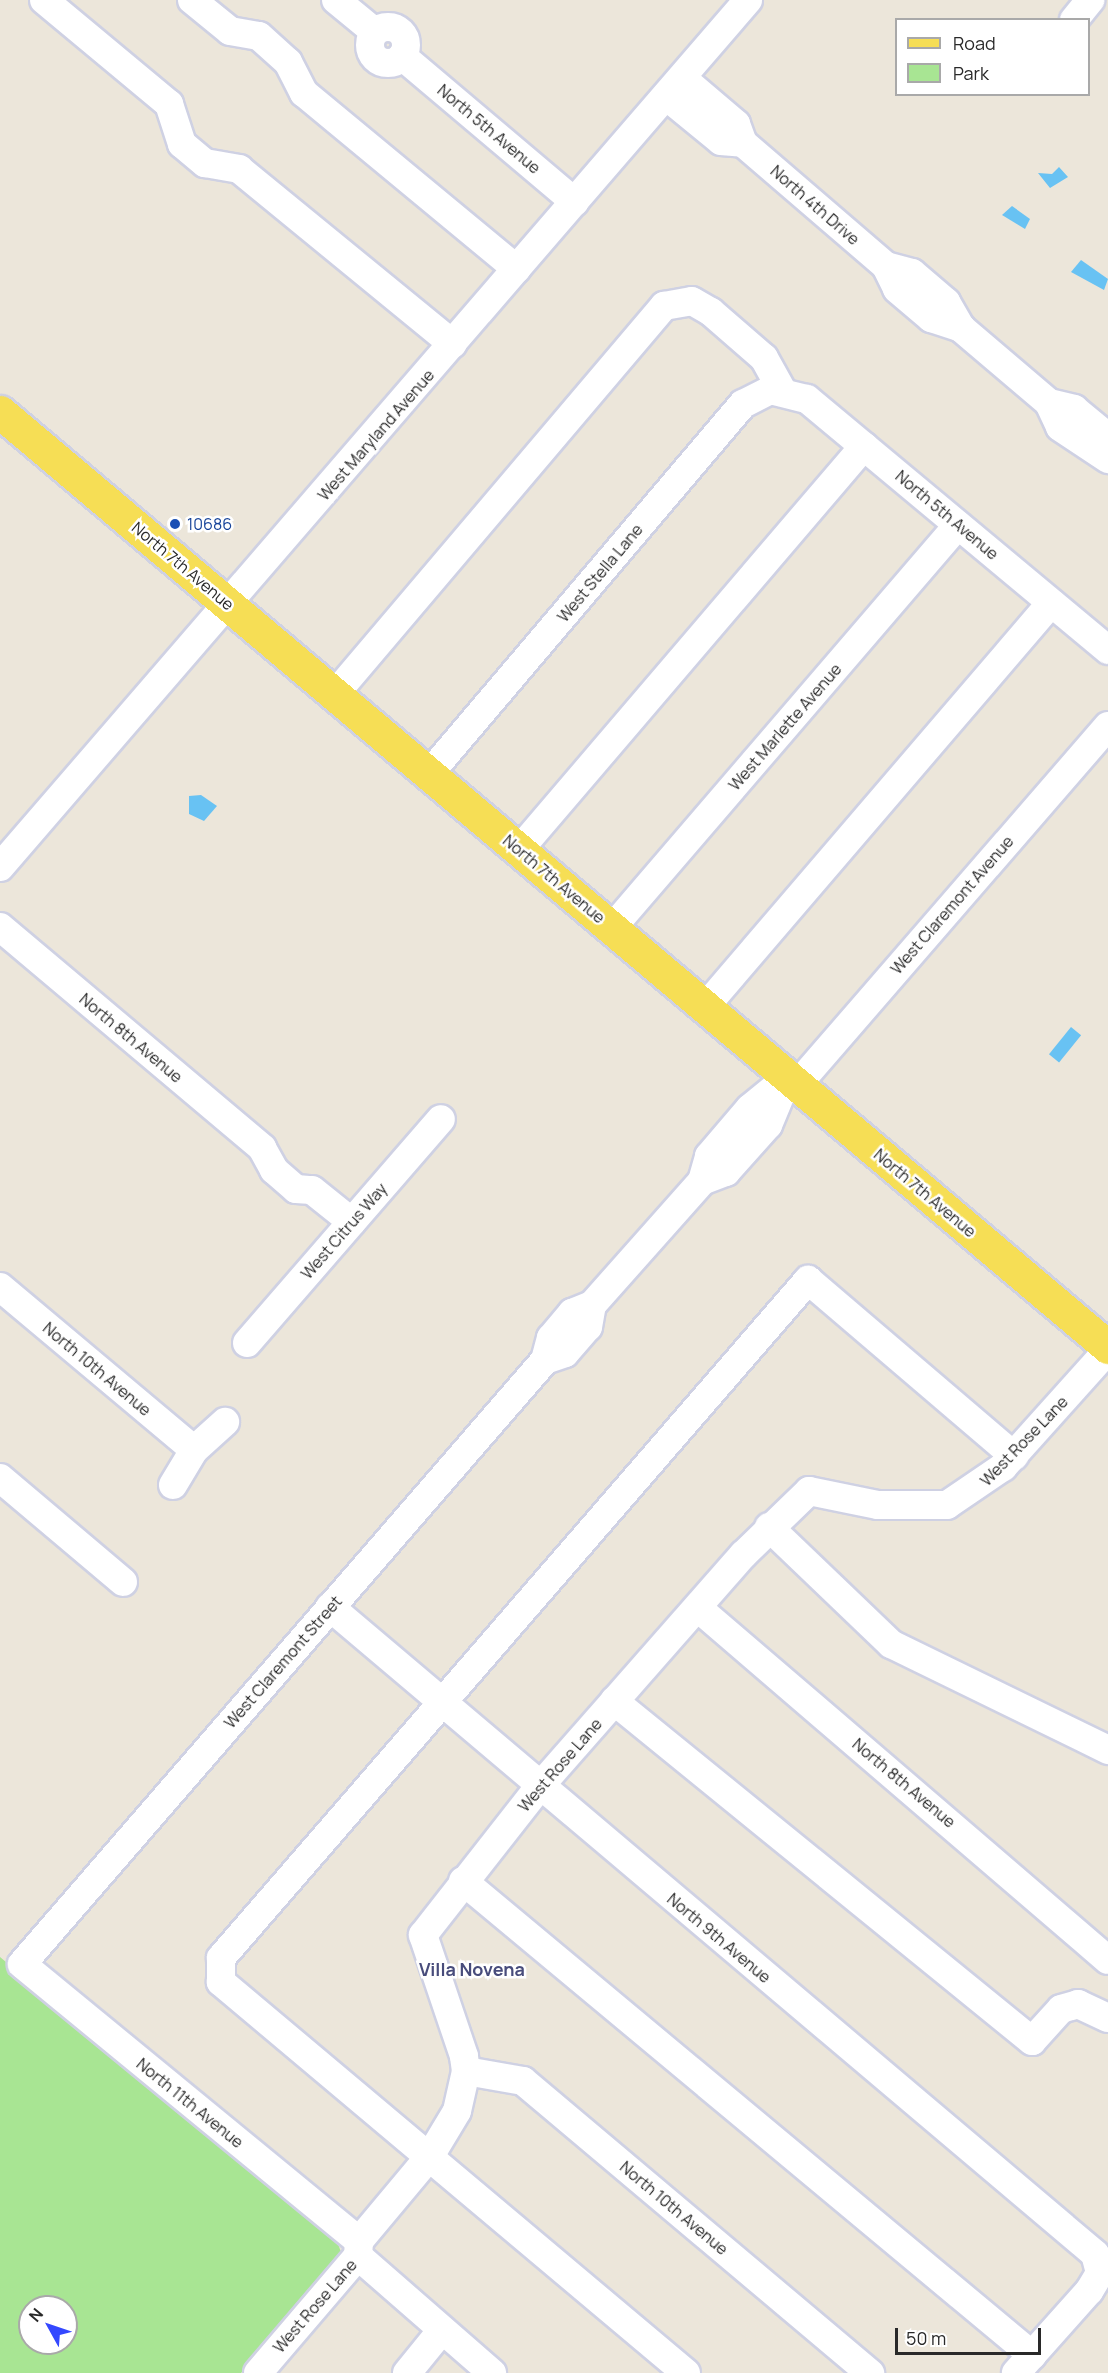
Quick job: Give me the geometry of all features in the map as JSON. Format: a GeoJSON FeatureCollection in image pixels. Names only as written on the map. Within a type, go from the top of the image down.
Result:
{"type":"FeatureCollection","features":[{"type":"Feature","properties":{"kind":"main road","name":"North 7th Avenue"},"geometry":{"type":"LineString","coordinates":[[0,412],[1108,1349]]}},
{"type":"Feature","properties":{"kind":"street"},"geometry":{"type":"LineString","coordinates":[[44,0],[169,104],[182,144],[205,163],[239,169],[453,344]]}},
{"type":"Feature","properties":{"kind":"street"},"geometry":{"type":"LineString","coordinates":[[192,0],[230,31],[259,36],[288,62],[304,93],[517,269]]}},
{"type":"Feature","properties":{"kind":"street","name":"North 5th Avenue"},"geometry":{"type":"LineString","coordinates":[[336,0],[375,32],[370,49],[379,61],[390,63],[402,56],[575,202]]}},
{"type":"Feature","properties":{"kind":"street","name":"West Maryland Avenue"},"geometry":{"type":"LineString","coordinates":[[0,867],[230,605],[748,0]]}},
{"type":"Feature","properties":{"kind":"street"},"geometry":{"type":"LineString","coordinates":[[1076,18],[1090,0]]}},
{"type":"Feature","properties":{"kind":"street","name":"North 4th Drive"},"geometry":{"type":"LineString","coordinates":[[674,87],[736,124],[743,143],[886,266],[912,273],[946,302],[961,328],[1049,403],[1060,427],[1108,459]]}},
{"type":"Feature","properties":{"kind":"street"},"geometry":{"type":"LineString","coordinates":[[334,693],[664,306],[692,301],[711,312],[764,357],[781,389]]}},
{"type":"Feature","properties":{"kind":"street","name":"North 5th Avenue"},"geometry":{"type":"LineString","coordinates":[[781,389],[804,396],[1108,650]]}},
{"type":"Feature","properties":{"kind":"street","name":"West Stella Lane"},"geometry":{"type":"LineString","coordinates":[[429,774],[743,404],[761,392],[781,389]]}},
{"type":"Feature","properties":{"kind":"street","name":"North 4th Drive"},"geometry":{"type":"LineString","coordinates":[[1049,403],[1074,409],[1108,437]]}},
{"type":"Feature","properties":{"kind":"street"},"geometry":{"type":"LineString","coordinates":[[519,850],[864,446]]}},
{"type":"Feature","properties":{"kind":"street","name":"West Marlette Avenue"},"geometry":{"type":"LineString","coordinates":[[612,928],[958,525]]}},
{"type":"Feature","properties":{"kind":"street"},"geometry":{"type":"LineString","coordinates":[[705,1007],[1051,603]]}},
{"type":"Feature","properties":{"kind":"street","name":"West Claremont Avenue"},"geometry":{"type":"LineString","coordinates":[[793,1081],[1108,726]]}},
{"type":"Feature","properties":{"kind":"street","name":"North 8th Avenue"},"geometry":{"type":"LineString","coordinates":[[0,927],[262,1148],[287,1155],[309,1175],[312,1190],[352,1222]]}},
{"type":"Feature","properties":{"kind":"street","name":"West Claremont Street"},"geometry":{"type":"LineString","coordinates":[[22,1964],[545,1360],[550,1338],[572,1313],[592,1305],[702,1182],[726,1172],[728,1152],[768,1125],[793,1081]]}},
{"type":"Feature","properties":{"kind":"street","name":"West Citrus Way"},"geometry":{"type":"LineString","coordinates":[[247,1343],[441,1119]]}},
{"type":"Feature","properties":{"kind":"street"},"geometry":{"type":"LineString","coordinates":[[686,2373],[221,1982],[221,1958],[440,1701],[808,1280],[1014,1456]]}},
{"type":"Feature","properties":{"kind":"street","name":"North 10th Avenue"},"geometry":{"type":"LineString","coordinates":[[0,1287],[194,1450]]}},
{"type":"Feature","properties":{"kind":"street","name":"West Rose Lane"},"geometry":{"type":"LineString","coordinates":[[258,2373],[430,2156],[457,2111],[466,2071],[423,1935],[463,1881],[540,1786],[769,1527],[809,1491],[878,1505],[947,1506],[979,1489],[1014,1456],[1108,1349]]}},
{"type":"Feature","properties":{"kind":"street"},"geometry":{"type":"LineString","coordinates":[[173,1485],[194,1450],[225,1422]]}},
{"type":"Feature","properties":{"kind":"street"},"geometry":{"type":"LineString","coordinates":[[0,1478],[123,1582]]}},
{"type":"Feature","properties":{"kind":"street"},"geometry":{"type":"LineString","coordinates":[[769,1527],[891,1644],[1108,1750]]}},
{"type":"Feature","properties":{"kind":"street","name":"North 9th Avenue"},"geometry":{"type":"LineString","coordinates":[[330,1607],[1095,2254],[1100,2273],[1024,2364]]}},
{"type":"Feature","properties":{"kind":"street","name":"North 8th Avenue"},"geometry":{"type":"LineString","coordinates":[[698,1608],[1108,1960]]}},
{"type":"Feature","properties":{"kind":"street"},"geometry":{"type":"LineString","coordinates":[[614,1701],[1032,2041],[1061,2009],[1078,2004],[1108,2018]]}},
{"type":"Feature","properties":{"kind":"street"},"geometry":{"type":"LineString","coordinates":[[463,1881],[1024,2364]]}},
{"type":"Feature","properties":{"kind":"street","name":"North 11th Avenue"},"geometry":{"type":"LineString","coordinates":[[22,1964],[359,2248],[442,2330],[492,2373]]}},
{"type":"Feature","properties":{"kind":"street","name":"North 10th Avenue"},"geometry":{"type":"LineString","coordinates":[[466,2071],[523,2081],[870,2373]]}},
{"type":"Feature","properties":{"kind":"street"},"geometry":{"type":"LineString","coordinates":[[407,2373],[442,2330]]}},
{"type":"Feature","properties":{"kind":"green space"},"geometry":{"type":"Polygon","coordinates":[[[0,1957],[336,2239],[343,2257],[241,2373],[0,2373],[0,1957]]]}},
{"type":"Feature","properties":{"kind":"water"},"geometry":{"type":"Polygon","coordinates":[[[1059,167],[1068,177],[1050,188],[1038,173],[1052,174],[1059,167]]]}},
{"type":"Feature","properties":{"kind":"water"},"geometry":{"type":"Polygon","coordinates":[[[1012,206],[1030,219],[1025,229],[1002,215],[1012,206]]]}},
{"type":"Feature","properties":{"kind":"water"},"geometry":{"type":"Polygon","coordinates":[[[1081,260],[1108,279],[1104,290],[1071,272],[1081,260]]]}},
{"type":"Feature","properties":{"kind":"water"},"geometry":{"type":"Polygon","coordinates":[[[201,795],[217,806],[204,821],[189,814],[189,796],[201,795]]]}},
{"type":"Feature","properties":{"kind":"water"},"geometry":{"type":"Polygon","coordinates":[[[1071,1027],[1081,1035],[1059,1062],[1049,1054],[1071,1027]]]}},
{"type":"Feature","properties":{"kind":"place","name":"10686"},"geometry":{"type":"Point","coordinates":[175,524]}},
{"type":"Feature","properties":{"kind":"district","name":"Villa Novena"},"geometry":{"type":"Point","coordinates":[472,1969]}}]}
